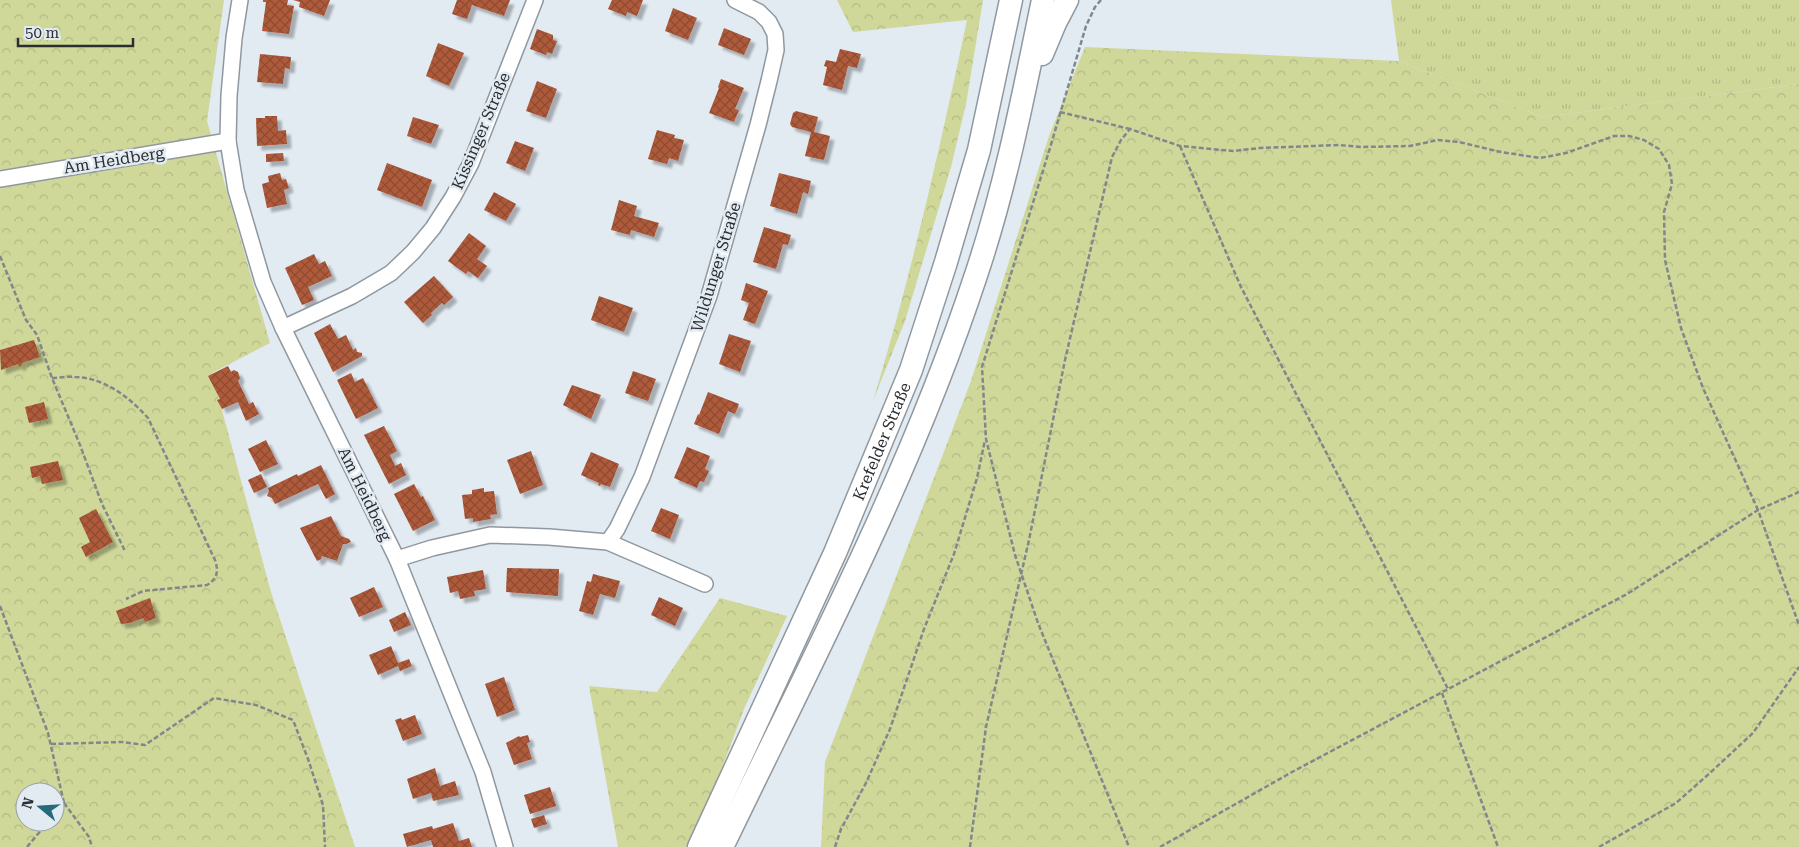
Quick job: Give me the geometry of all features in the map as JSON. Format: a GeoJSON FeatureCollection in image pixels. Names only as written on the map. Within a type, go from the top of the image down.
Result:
{"type":"FeatureCollection","features":[{"type":"Feature","properties":{"kind":"highway"},"geometry":{"type":"LineString","coordinates":[[1023,96],[1043,0]]}},
{"type":"Feature","properties":{"kind":"highway"},"geometry":{"type":"LineString","coordinates":[[1023,96],[1067,0]]}},
{"type":"Feature","properties":{"kind":"highway","name":"Krefelder Straße"},"geometry":{"type":"LineString","coordinates":[[699,847],[835,552],[911,370],[946,262],[979,150],[1009,5]]}},
{"type":"Feature","properties":{"kind":"highway","name":"Krefelder Straße"},"geometry":{"type":"LineString","coordinates":[[722,847],[864,552],[921,422],[976,274],[1000,190],[1023,96]]}},
{"type":"Feature","properties":{"kind":"street","name":"Am Heidberg"},"geometry":{"type":"LineString","coordinates":[[240,0],[234,38],[228,141],[236,190],[247,231],[263,282],[283,328],[397,559],[483,772],[505,847]]}},
{"type":"Feature","properties":{"kind":"street","name":"Kissinger Straße"},"geometry":{"type":"LineString","coordinates":[[283,328],[352,296],[391,273],[413,252],[433,228],[454,197],[471,164],[535,0]]}},
{"type":"Feature","properties":{"kind":"street","name":"Wildunger Straße"},"geometry":{"type":"LineString","coordinates":[[608,542],[617,529],[642,477],[709,296],[769,81],[776,50],[775,34],[769,22],[759,12],[735,0]]}},
{"type":"Feature","properties":{"kind":"street","name":"Am Heidberg"},"geometry":{"type":"LineString","coordinates":[[0,179],[228,141]]}},
{"type":"Feature","properties":{"kind":"street"},"geometry":{"type":"LineString","coordinates":[[397,559],[432,548],[490,535],[549,536],[608,542],[705,584]]}},
{"type":"Feature","properties":{"kind":"path"},"geometry":{"type":"LineString","coordinates":[[1101,0],[1095,7],[1086,26],[982,367],[986,439],[1021,575],[1038,623],[1130,847]]}},
{"type":"Feature","properties":{"kind":"path"},"geometry":{"type":"LineString","coordinates":[[1060,112],[1130,129],[1180,146],[1233,151],[1339,145],[1361,147],[1410,146],[1438,140],[1458,142],[1500,152],[1540,158],[1566,153],[1614,136],[1629,136],[1644,140],[1659,149],[1669,165],[1672,184],[1664,212],[1665,260],[1681,328],[1703,388],[1758,510],[1799,625]]}},
{"type":"Feature","properties":{"kind":"path"},"geometry":{"type":"LineString","coordinates":[[970,847],[986,727],[1021,575],[1065,360],[1112,157],[1130,129]]}},
{"type":"Feature","properties":{"kind":"path"},"geometry":{"type":"LineString","coordinates":[[1180,146],[1241,286],[1448,690]]}},
{"type":"Feature","properties":{"kind":"path"},"geometry":{"type":"LineString","coordinates":[[0,256],[26,320],[37,335],[102,504],[125,551]]}},
{"type":"Feature","properties":{"kind":"path"},"geometry":{"type":"LineString","coordinates":[[52,378],[76,377],[104,383],[133,402],[148,418],[218,568],[214,581],[207,585],[144,591],[126,599]]}},
{"type":"Feature","properties":{"kind":"path"},"geometry":{"type":"LineString","coordinates":[[835,847],[841,829],[866,783],[890,728],[924,629],[954,554],[977,478],[986,439]]}},
{"type":"Feature","properties":{"kind":"path"},"geometry":{"type":"LineString","coordinates":[[1160,847],[1292,772],[1627,594],[1758,510],[1799,492]]}},
{"type":"Feature","properties":{"kind":"path"},"geometry":{"type":"LineString","coordinates":[[0,606],[48,733],[59,782]]}},
{"type":"Feature","properties":{"kind":"path"},"geometry":{"type":"LineString","coordinates":[[1599,847],[1676,803],[1711,772],[1753,733],[1799,667]]}},
{"type":"Feature","properties":{"kind":"path"},"geometry":{"type":"LineString","coordinates":[[1442,693],[1498,847]]}},
{"type":"Feature","properties":{"kind":"path"},"geometry":{"type":"LineString","coordinates":[[51,744],[122,742],[145,745],[214,698],[256,705],[293,720],[323,805],[325,847]]}},
{"type":"Feature","properties":{"kind":"path"},"geometry":{"type":"LineString","coordinates":[[65,804],[89,837],[92,847]]}},
{"type":"Feature","properties":{"kind":"path"},"geometry":{"type":"LineString","coordinates":[[28,847],[40,832]]}},
{"type":"Feature","properties":{"kind":"green space"},"geometry":{"type":"Polygon","coordinates":[[[0,0],[224,0],[207,121],[270,343],[212,373],[271,592],[355,847],[0,847],[0,0]]]}},
{"type":"Feature","properties":{"kind":"green space"},"geometry":{"type":"Polygon","coordinates":[[[837,0],[983,0],[966,104],[951,167],[905,321],[873,401],[900,307],[924,212],[967,20],[853,32],[837,0]]]}},
{"type":"Feature","properties":{"kind":"green space"},"geometry":{"type":"Polygon","coordinates":[[[1391,0],[1799,0],[1799,84],[1543,117],[1399,61],[1391,0]]]}},
{"type":"Feature","properties":{"kind":"green space"},"geometry":{"type":"Polygon","coordinates":[[[1085,47],[1399,61],[1543,117],[1799,84],[1799,847],[821,847],[825,762],[971,381],[1049,136],[1085,47]]]}},
{"type":"Feature","properties":{"kind":"green space"},"geometry":{"type":"Polygon","coordinates":[[[720,598],[787,616],[744,709],[719,776],[686,847],[618,847],[589,686],[657,692],[720,598]]]}},
{"type":"Feature","properties":{"kind":"building"},"geometry":{"type":"Polygon","coordinates":[[[263,0],[288,0],[287,5],[294,6],[289,34],[262,31],[266,2],[263,2],[263,0]]]}},
{"type":"Feature","properties":{"kind":"building"},"geometry":{"type":"Polygon","coordinates":[[[293,0],[330,0],[324,16],[299,7],[300,2],[293,0]]]}},
{"type":"Feature","properties":{"kind":"building"},"geometry":{"type":"Polygon","coordinates":[[[457,0],[510,0],[504,16],[472,5],[467,19],[452,14],[457,0]]]}},
{"type":"Feature","properties":{"kind":"building"},"geometry":{"type":"Polygon","coordinates":[[[612,0],[643,0],[637,16],[627,12],[626,16],[608,9],[612,0]]]}},
{"type":"Feature","properties":{"kind":"building"},"geometry":{"type":"Polygon","coordinates":[[[673,8],[697,18],[688,40],[665,31],[673,8]]]}},
{"type":"Feature","properties":{"kind":"building"},"geometry":{"type":"Polygon","coordinates":[[[724,28],[751,39],[744,55],[718,45],[724,28]]]}},
{"type":"Feature","properties":{"kind":"building"},"geometry":{"type":"Polygon","coordinates":[[[537,29],[553,35],[553,40],[557,41],[552,54],[547,52],[546,55],[530,49],[537,29]]]}},
{"type":"Feature","properties":{"kind":"building"},"geometry":{"type":"Polygon","coordinates":[[[438,43],[464,53],[449,86],[426,76],[438,43]]]}},
{"type":"Feature","properties":{"kind":"building"},"geometry":{"type":"Polygon","coordinates":[[[840,49],[861,54],[857,68],[848,66],[842,90],[823,85],[827,67],[824,66],[826,60],[836,62],[840,49]]]}},
{"type":"Feature","properties":{"kind":"building"},"geometry":{"type":"Polygon","coordinates":[[[260,54],[291,57],[290,69],[285,68],[283,84],[257,82],[260,54]]]}},
{"type":"Feature","properties":{"kind":"building"},"geometry":{"type":"Polygon","coordinates":[[[721,79],[744,88],[735,109],[739,110],[734,122],[709,113],[721,79]]]}},
{"type":"Feature","properties":{"kind":"building"},"geometry":{"type":"Polygon","coordinates":[[[537,81],[557,89],[546,118],[526,111],[537,81]]]}},
{"type":"Feature","properties":{"kind":"building"},"geometry":{"type":"Polygon","coordinates":[[[796,111],[818,117],[814,132],[830,136],[824,160],[805,156],[811,132],[792,127],[790,124],[793,113],[796,111]]]}},
{"type":"Feature","properties":{"kind":"building"},"geometry":{"type":"Polygon","coordinates":[[[265,116],[277,116],[278,131],[286,130],[287,144],[257,146],[256,118],[265,118],[265,116]]]}},
{"type":"Feature","properties":{"kind":"building"},"geometry":{"type":"Polygon","coordinates":[[[413,117],[439,125],[431,144],[407,136],[413,117]]]}},
{"type":"Feature","properties":{"kind":"building"},"geometry":{"type":"Polygon","coordinates":[[[657,130],[675,135],[674,138],[684,140],[678,161],[669,158],[667,164],[648,159],[657,130]]]}},
{"type":"Feature","properties":{"kind":"building"},"geometry":{"type":"Polygon","coordinates":[[[515,141],[534,148],[525,171],[506,163],[515,141]]]}},
{"type":"Feature","properties":{"kind":"building"},"geometry":{"type":"Polygon","coordinates":[[[283,153],[284,161],[266,162],[266,154],[283,153]]]}},
{"type":"Feature","properties":{"kind":"building"},"geometry":{"type":"Polygon","coordinates":[[[387,163],[432,180],[422,207],[377,190],[387,163]]]}},
{"type":"Feature","properties":{"kind":"building"},"geometry":{"type":"Polygon","coordinates":[[[280,173],[282,180],[286,179],[289,188],[284,190],[287,204],[267,208],[262,184],[269,182],[268,176],[280,173]]]}},
{"type":"Feature","properties":{"kind":"building"},"geometry":{"type":"Polygon","coordinates":[[[779,173],[811,181],[808,194],[803,192],[797,214],[770,206],[779,173]]]}},
{"type":"Feature","properties":{"kind":"building"},"geometry":{"type":"Polygon","coordinates":[[[494,192],[516,204],[506,221],[484,210],[494,192]]]}},
{"type":"Feature","properties":{"kind":"building"},"geometry":{"type":"Polygon","coordinates":[[[619,200],[637,206],[634,216],[659,223],[654,237],[631,230],[630,235],[611,230],[619,200]]]}},
{"type":"Feature","properties":{"kind":"building"},"geometry":{"type":"Polygon","coordinates":[[[764,227],[791,235],[788,245],[783,244],[776,269],[753,262],[764,227]]]}},
{"type":"Feature","properties":{"kind":"building"},"geometry":{"type":"Polygon","coordinates":[[[469,233],[486,246],[477,259],[487,266],[478,278],[468,271],[466,274],[448,261],[469,233]]]}},
{"type":"Feature","properties":{"kind":"building"},"geometry":{"type":"Polygon","coordinates":[[[314,254],[319,264],[325,261],[332,276],[308,287],[314,300],[302,305],[285,268],[314,254]]]}},
{"type":"Feature","properties":{"kind":"building"},"geometry":{"type":"Polygon","coordinates":[[[434,276],[453,297],[444,305],[442,303],[423,323],[404,302],[434,276]]]}},
{"type":"Feature","properties":{"kind":"building"},"geometry":{"type":"Polygon","coordinates":[[[746,283],[768,291],[755,324],[743,320],[749,303],[741,300],[746,283]]]}},
{"type":"Feature","properties":{"kind":"building"},"geometry":{"type":"Polygon","coordinates":[[[599,296],[633,308],[624,332],[591,320],[599,296]]]}},
{"type":"Feature","properties":{"kind":"building"},"geometry":{"type":"Polygon","coordinates":[[[330,324],[338,339],[346,335],[353,350],[356,348],[357,352],[362,353],[362,356],[333,372],[314,333],[330,324]]]}},
{"type":"Feature","properties":{"kind":"building"},"geometry":{"type":"Polygon","coordinates":[[[729,334],[751,341],[740,372],[719,364],[729,334]]]}},
{"type":"Feature","properties":{"kind":"building"},"geometry":{"type":"Polygon","coordinates":[[[34,340],[40,357],[22,363],[19,367],[18,364],[1,370],[0,350],[34,340]]]}},
{"type":"Feature","properties":{"kind":"building"},"geometry":{"type":"Polygon","coordinates":[[[228,366],[231,372],[234,370],[238,372],[240,378],[238,381],[249,404],[253,402],[259,414],[246,421],[238,402],[222,409],[217,400],[220,399],[208,376],[228,366]]]}},
{"type":"Feature","properties":{"kind":"building"},"geometry":{"type":"Polygon","coordinates":[[[633,371],[656,379],[648,401],[625,393],[633,371]]]}},
{"type":"Feature","properties":{"kind":"building"},"geometry":{"type":"Polygon","coordinates":[[[351,373],[355,382],[363,378],[378,408],[356,419],[337,380],[351,373]]]}},
{"type":"Feature","properties":{"kind":"building"},"geometry":{"type":"Polygon","coordinates":[[[572,385],[601,395],[591,419],[563,405],[572,385]]]}},
{"type":"Feature","properties":{"kind":"building"},"geometry":{"type":"Polygon","coordinates":[[[708,392],[739,404],[735,414],[728,411],[719,434],[694,424],[708,392]]]}},
{"type":"Feature","properties":{"kind":"building"},"geometry":{"type":"Polygon","coordinates":[[[44,402],[48,419],[29,423],[25,407],[44,402]]]}},
{"type":"Feature","properties":{"kind":"building"},"geometry":{"type":"Polygon","coordinates":[[[384,426],[397,451],[390,455],[395,466],[401,463],[406,475],[389,484],[364,435],[384,426]]]}},
{"type":"Feature","properties":{"kind":"building"},"geometry":{"type":"Polygon","coordinates":[[[266,440],[278,464],[260,472],[248,449],[266,440]]]}},
{"type":"Feature","properties":{"kind":"building"},"geometry":{"type":"Polygon","coordinates":[[[687,447],[710,456],[705,469],[709,471],[704,482],[700,481],[697,488],[674,478],[687,447]]]}},
{"type":"Feature","properties":{"kind":"building"},"geometry":{"type":"Polygon","coordinates":[[[531,451],[543,485],[520,494],[507,460],[531,451]]]}},
{"type":"Feature","properties":{"kind":"building"},"geometry":{"type":"Polygon","coordinates":[[[591,452],[619,464],[610,487],[601,484],[600,486],[598,485],[599,483],[581,475],[591,452]]]}},
{"type":"Feature","properties":{"kind":"building"},"geometry":{"type":"Polygon","coordinates":[[[58,461],[63,480],[42,484],[40,476],[32,478],[30,467],[58,461]]]}},
{"type":"Feature","properties":{"kind":"building"},"geometry":{"type":"Polygon","coordinates":[[[321,465],[335,494],[326,499],[318,484],[275,504],[272,498],[267,496],[268,488],[321,465]]]}},
{"type":"Feature","properties":{"kind":"building"},"geometry":{"type":"Polygon","coordinates":[[[261,474],[267,487],[254,493],[248,480],[261,474]]]}},
{"type":"Feature","properties":{"kind":"building"},"geometry":{"type":"Polygon","coordinates":[[[414,484],[421,497],[423,496],[435,520],[413,531],[394,494],[414,484]]]}},
{"type":"Feature","properties":{"kind":"building"},"geometry":{"type":"Polygon","coordinates":[[[484,488],[484,492],[494,491],[497,514],[490,515],[491,519],[473,522],[473,518],[465,519],[462,495],[472,494],[472,490],[484,488]]]}},
{"type":"Feature","properties":{"kind":"building"},"geometry":{"type":"Polygon","coordinates":[[[661,508],[679,515],[670,539],[651,531],[661,508]]]}},
{"type":"Feature","properties":{"kind":"building"},"geometry":{"type":"Polygon","coordinates":[[[96,509],[113,542],[86,557],[81,547],[90,542],[79,518],[96,509]]]}},
{"type":"Feature","properties":{"kind":"building"},"geometry":{"type":"Polygon","coordinates":[[[331,516],[341,536],[349,539],[351,542],[343,544],[337,561],[322,556],[317,561],[300,528],[331,516]]]}},
{"type":"Feature","properties":{"kind":"building"},"geometry":{"type":"Polygon","coordinates":[[[507,568],[559,569],[558,596],[506,592],[507,568]]]}},
{"type":"Feature","properties":{"kind":"building"},"geometry":{"type":"Polygon","coordinates":[[[483,570],[486,589],[474,591],[475,596],[460,599],[458,591],[450,593],[447,577],[483,570]]]}},
{"type":"Feature","properties":{"kind":"building"},"geometry":{"type":"Polygon","coordinates":[[[593,574],[620,581],[615,598],[600,594],[593,615],[579,611],[587,581],[591,582],[593,574]]]}},
{"type":"Feature","properties":{"kind":"building"},"geometry":{"type":"Polygon","coordinates":[[[374,587],[383,607],[359,617],[350,598],[374,587]]]}},
{"type":"Feature","properties":{"kind":"building"},"geometry":{"type":"Polygon","coordinates":[[[659,597],[683,608],[675,626],[651,615],[659,597]]]}},
{"type":"Feature","properties":{"kind":"building"},"geometry":{"type":"Polygon","coordinates":[[[150,598],[156,618],[145,622],[143,618],[121,624],[116,611],[150,598]]]}},
{"type":"Feature","properties":{"kind":"building"},"geometry":{"type":"Polygon","coordinates":[[[405,612],[411,625],[394,632],[389,620],[405,612]]]}},
{"type":"Feature","properties":{"kind":"building"},"geometry":{"type":"Polygon","coordinates":[[[391,646],[398,663],[409,659],[412,666],[400,671],[398,666],[378,675],[369,655],[391,646]]]}},
{"type":"Feature","properties":{"kind":"building"},"geometry":{"type":"Polygon","coordinates":[[[504,677],[515,710],[497,717],[485,684],[504,677]]]}},
{"type":"Feature","properties":{"kind":"building"},"geometry":{"type":"Polygon","coordinates":[[[415,715],[422,734],[403,741],[395,720],[401,718],[402,720],[415,715]]]}},
{"type":"Feature","properties":{"kind":"building"},"geometry":{"type":"Polygon","coordinates":[[[528,735],[530,742],[527,743],[532,759],[514,765],[506,743],[519,736],[528,735]]]}},
{"type":"Feature","properties":{"kind":"building"},"geometry":{"type":"Polygon","coordinates":[[[435,768],[440,786],[455,781],[459,795],[433,801],[431,793],[413,799],[407,779],[435,768]]]}},
{"type":"Feature","properties":{"kind":"building"},"geometry":{"type":"Polygon","coordinates":[[[550,787],[556,806],[530,814],[524,795],[550,787]]]}},
{"type":"Feature","properties":{"kind":"building"},"geometry":{"type":"Polygon","coordinates":[[[544,815],[547,824],[534,828],[531,819],[544,815]]]}},
{"type":"Feature","properties":{"kind":"building"},"geometry":{"type":"Polygon","coordinates":[[[453,823],[459,841],[469,838],[472,847],[433,847],[431,840],[407,847],[403,834],[432,826],[433,829],[453,823]]]}}]}
